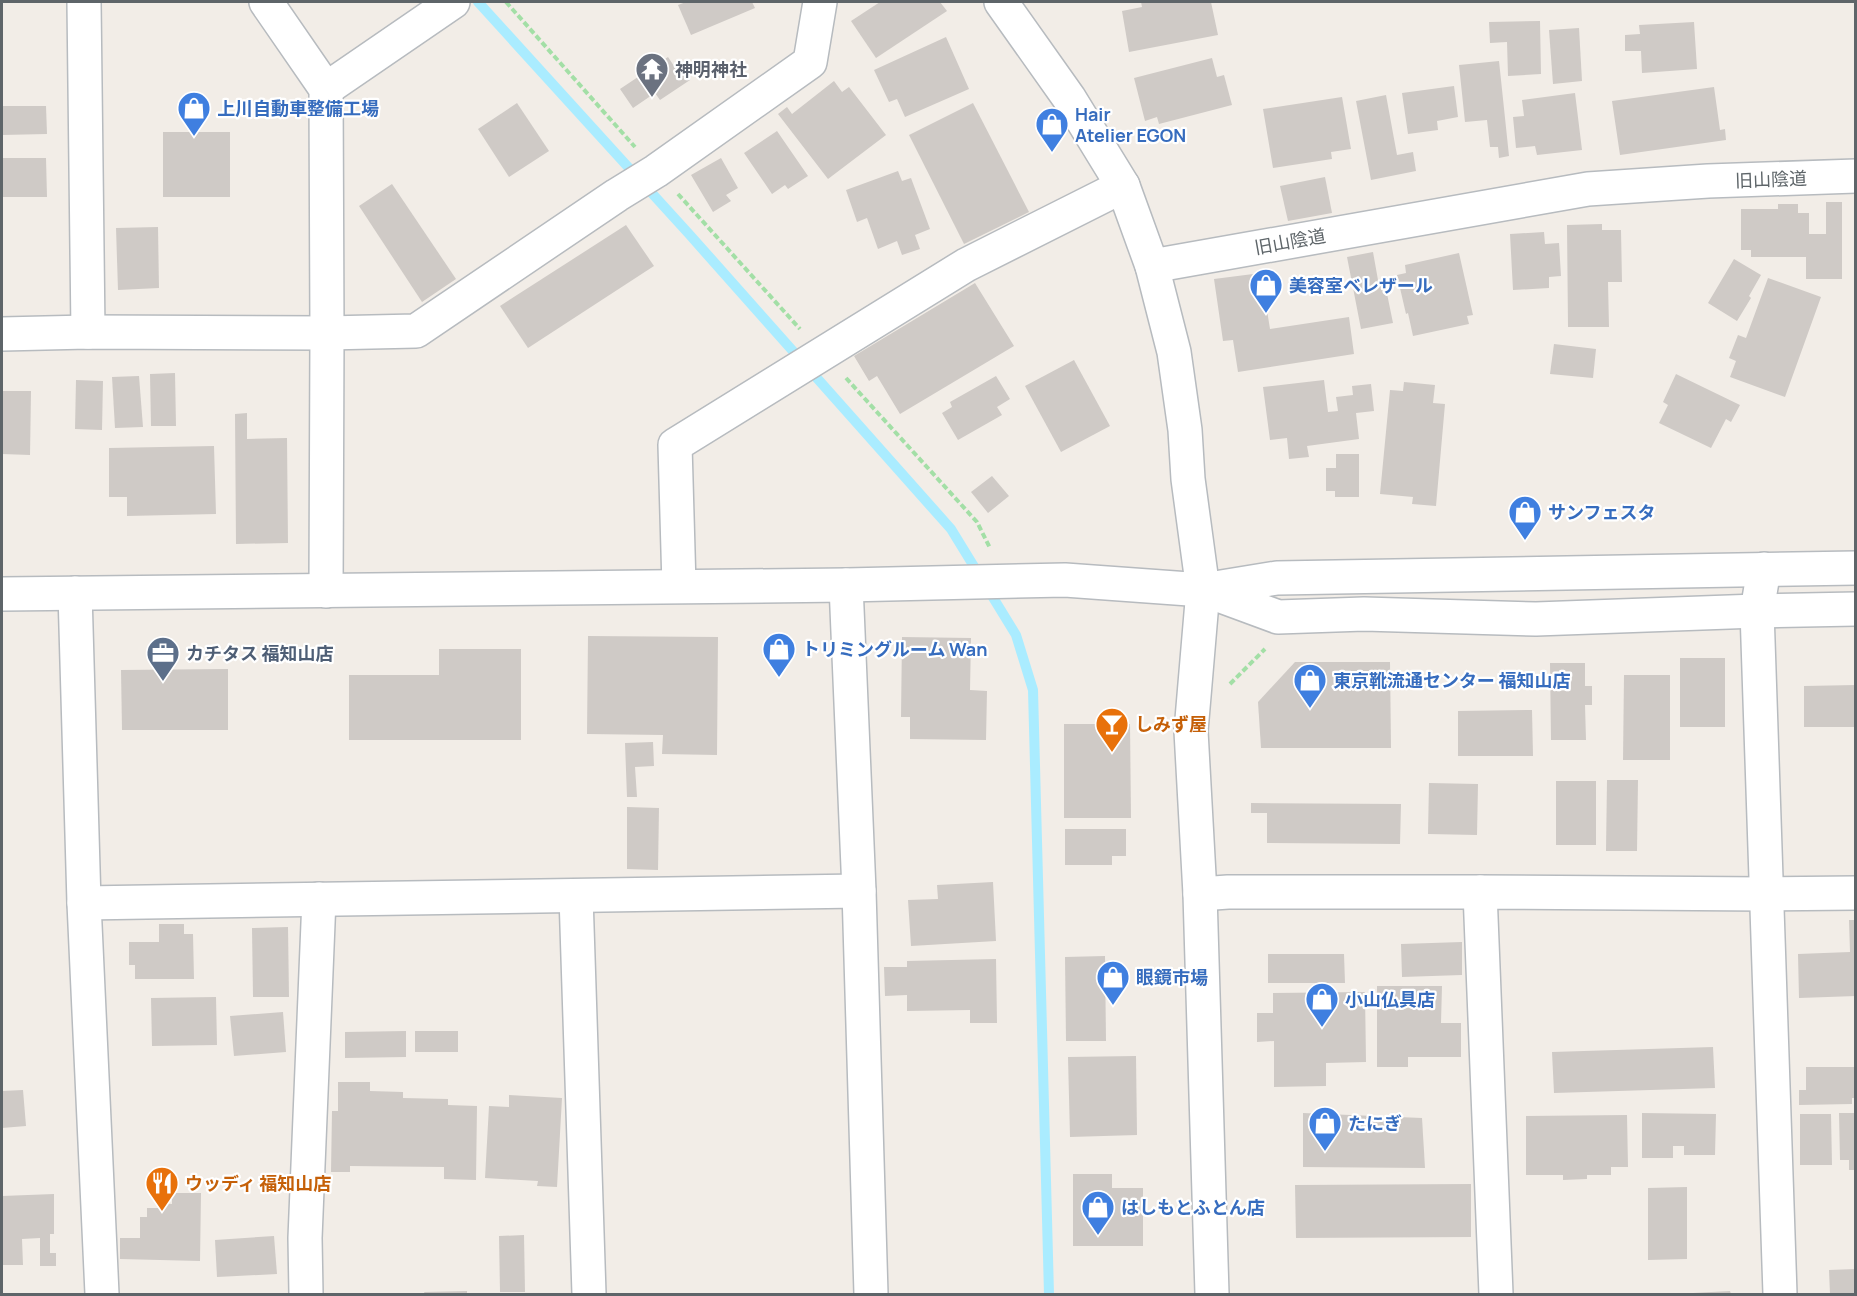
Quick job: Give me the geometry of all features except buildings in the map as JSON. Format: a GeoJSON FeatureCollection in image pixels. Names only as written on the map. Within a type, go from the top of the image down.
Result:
{"type":"FeatureCollection","features":[{"type":"Feature","properties":{"kind":"street"},"geometry":{"type":"LineString","coordinates":[[84,2],[88,332]]}},
{"type":"Feature","properties":{"kind":"street"},"geometry":{"type":"LineString","coordinates":[[266,2],[326,89],[326,591]]}},
{"type":"Feature","properties":{"kind":"street"},"geometry":{"type":"LineString","coordinates":[[2,334],[416,331],[656,171],[810,63],[820,2]]}},
{"type":"Feature","properties":{"kind":"street"},"geometry":{"type":"LineString","coordinates":[[1001,2],[1069,98],[1123,186],[1152,266],[1174,352],[1203,590],[1191,731],[1200,894],[1212,1294]]}},
{"type":"Feature","properties":{"kind":"street"},"geometry":{"type":"LineString","coordinates":[[326,89],[450,4]]}},
{"type":"Feature","properties":{"kind":"street","name":"旧山陰道"},"geometry":{"type":"LineString","coordinates":[[1152,266],[1588,189],[1856,176]]}},
{"type":"Feature","properties":{"kind":"street"},"geometry":{"type":"LineString","coordinates":[[679,586],[675,445],[966,265],[1123,186]]}},
{"type":"Feature","properties":{"kind":"street"},"geometry":{"type":"LineString","coordinates":[[2,594],[846,585],[1065,580],[1203,590],[1277,578],[1856,568]]}},
{"type":"Feature","properties":{"kind":"street"},"geometry":{"type":"LineString","coordinates":[[1764,569],[1757,611],[1780,1294]]}},
{"type":"Feature","properties":{"kind":"street"},"geometry":{"type":"LineString","coordinates":[[846,585],[859,891],[871,1294]]}},
{"type":"Feature","properties":{"kind":"street"},"geometry":{"type":"LineString","coordinates":[[1203,590],[1278,617],[1364,614],[1536,619],[1856,609]]}},
{"type":"Feature","properties":{"kind":"street"},"geometry":{"type":"LineString","coordinates":[[75,593],[84,903],[102,1294]]}},
{"type":"Feature","properties":{"kind":"street"},"geometry":{"type":"LineString","coordinates":[[84,903],[859,891]]}},
{"type":"Feature","properties":{"kind":"street"},"geometry":{"type":"LineString","coordinates":[[1200,894],[1228,892],[1856,893]]}},
{"type":"Feature","properties":{"kind":"street"},"geometry":{"type":"LineString","coordinates":[[1480,892],[1496,1294]]}},
{"type":"Feature","properties":{"kind":"street"},"geometry":{"type":"LineString","coordinates":[[576,896],[589,1294]]}},
{"type":"Feature","properties":{"kind":"street"},"geometry":{"type":"LineString","coordinates":[[306,1294],[305,1238],[318,899]]}},
{"type":"Feature","properties":{"kind":"path"},"geometry":{"type":"LineString","coordinates":[[823,353],[977,522],[993,555]]}},
{"type":"Feature","properties":{"kind":"path"},"geometry":{"type":"LineString","coordinates":[[1223,691],[1269,645]]}},
{"type":"Feature","properties":{"kind":"waterway"},"geometry":{"type":"LineString","coordinates":[[478,2],[689,234],[951,529],[1016,635],[1033,690],[1049,1294]]}},
{"type":"Feature","properties":{"kind":"place","name":"神明神社"},"geometry":{"type":"Point","coordinates":[652,98]}},
{"type":"Feature","properties":{"kind":"place","name":"上川自動車整備工場"},"geometry":{"type":"Point","coordinates":[194,137]}},
{"type":"Feature","properties":{"kind":"place","name":"Hair Atelier EGON"},"geometry":{"type":"Point","coordinates":[1052,153]}},
{"type":"Feature","properties":{"kind":"place","name":"美容室ベレザール"},"geometry":{"type":"Point","coordinates":[1266,314]}},
{"type":"Feature","properties":{"kind":"place","name":"サンフェスタ"},"geometry":{"type":"Point","coordinates":[1525,541]}},
{"type":"Feature","properties":{"kind":"place","name":"トリミングルーム Wan"},"geometry":{"type":"Point","coordinates":[779,678]}},
{"type":"Feature","properties":{"kind":"place","name":"カチタス 福知山店"},"geometry":{"type":"Point","coordinates":[163,682]}},
{"type":"Feature","properties":{"kind":"place","name":"東京靴流通センター 福知山店"},"geometry":{"type":"Point","coordinates":[1310,709]}},
{"type":"Feature","properties":{"kind":"place","name":"しみず屋"},"geometry":{"type":"Point","coordinates":[1112,753]}},
{"type":"Feature","properties":{"kind":"place","name":"眼鏡市場"},"geometry":{"type":"Point","coordinates":[1113,1006]}},
{"type":"Feature","properties":{"kind":"place","name":"小山仏具店"},"geometry":{"type":"Point","coordinates":[1322,1028]}},
{"type":"Feature","properties":{"kind":"place","name":"たにぎ"},"geometry":{"type":"Point","coordinates":[1325,1152]}},
{"type":"Feature","properties":{"kind":"place","name":"ウッディ 福知山店"},"geometry":{"type":"Point","coordinates":[162,1212]}},
{"type":"Feature","properties":{"kind":"place","name":"はしもとふとん店"},"geometry":{"type":"Point","coordinates":[1098,1236]}}]}
